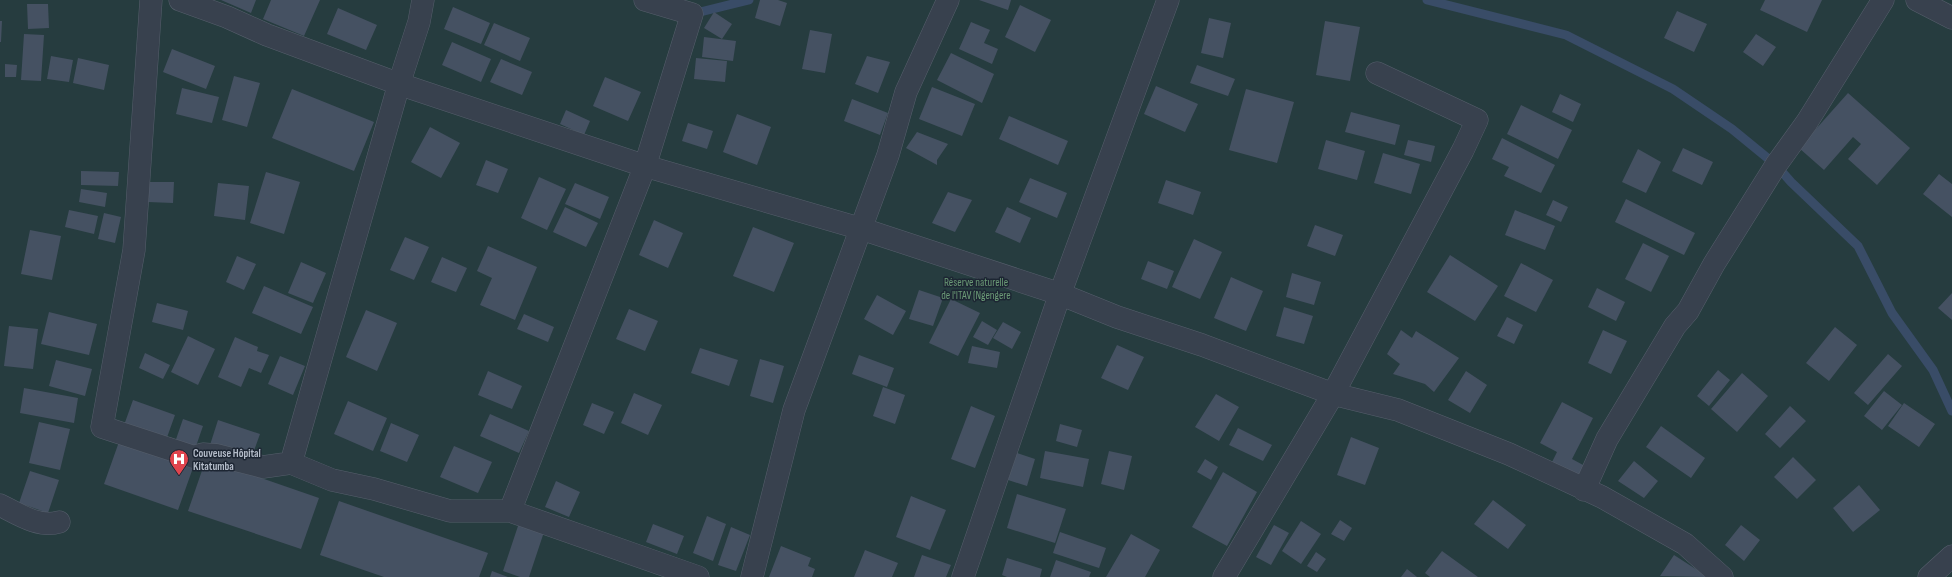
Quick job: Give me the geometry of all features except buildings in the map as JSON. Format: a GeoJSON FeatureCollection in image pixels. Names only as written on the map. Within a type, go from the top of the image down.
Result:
{"type":"FeatureCollection","features":[{"type":"Feature","properties":{"kind":"street"},"geometry":{"type":"LineString","coordinates":[[151,0],[134,250],[102,427],[194,457],[203,454],[216,454],[263,467],[291,464],[332,480],[374,489],[450,511],[510,510],[698,577]]}},
{"type":"Feature","properties":{"kind":"street"},"geometry":{"type":"LineString","coordinates":[[180,0],[227,17],[267,35],[399,84],[645,166],[862,229],[1060,294],[1117,317],[1202,345],[1333,394],[1398,410],[1509,454],[1584,490],[1602,497],[1685,544],[1722,577]]}},
{"type":"Feature","properties":{"kind":"street"},"geometry":{"type":"LineString","coordinates":[[291,464],[399,84],[419,22],[423,0]]}},
{"type":"Feature","properties":{"kind":"street"},"geometry":{"type":"LineString","coordinates":[[510,510],[645,166],[692,14],[645,0]]}},
{"type":"Feature","properties":{"kind":"street"},"geometry":{"type":"LineString","coordinates":[[752,577],[794,410],[862,229],[888,155],[906,92],[948,0]]}},
{"type":"Feature","properties":{"kind":"street"},"geometry":{"type":"LineString","coordinates":[[963,577],[1060,294],[1168,0]]}},
{"type":"Feature","properties":{"kind":"street"},"geometry":{"type":"LineString","coordinates":[[1584,490],[1607,439],[1676,326],[1688,311],[1714,264],[1772,171],[1807,122],[1883,0]]}},
{"type":"Feature","properties":{"kind":"street"},"geometry":{"type":"LineString","coordinates":[[1917,0],[1952,18]]}},
{"type":"Feature","properties":{"kind":"street"},"geometry":{"type":"LineString","coordinates":[[1224,577],[1333,394],[1477,120],[1377,73]]}},
{"type":"Feature","properties":{"kind":"street"},"geometry":{"type":"LineString","coordinates":[[0,505],[26,518],[49,525],[59,522]]}},
{"type":"Feature","properties":{"kind":"street"},"geometry":{"type":"LineString","coordinates":[[1929,577],[1952,556]]}},
{"type":"Feature","properties":{"kind":"green space","name":"Réserve naturelle de l'ITAV (Ngengere"},"geometry":{"type":"Polygon","coordinates":[[[0,0],[1952,0],[1952,577],[0,577],[0,0]]]}},
{"type":"Feature","properties":{"kind":"waterway"},"geometry":{"type":"LineString","coordinates":[[692,14],[749,0]]}},
{"type":"Feature","properties":{"kind":"waterway"},"geometry":{"type":"LineString","coordinates":[[1427,0],[1566,35],[1673,89],[1732,129],[1776,165],[1791,182],[1858,246],[1892,313],[1933,370],[1952,411]]}},
{"type":"Feature","properties":{"kind":"place","name":"Couveuse Hôpital Kitatumba"},"geometry":{"type":"Point","coordinates":[179,476]}}]}
